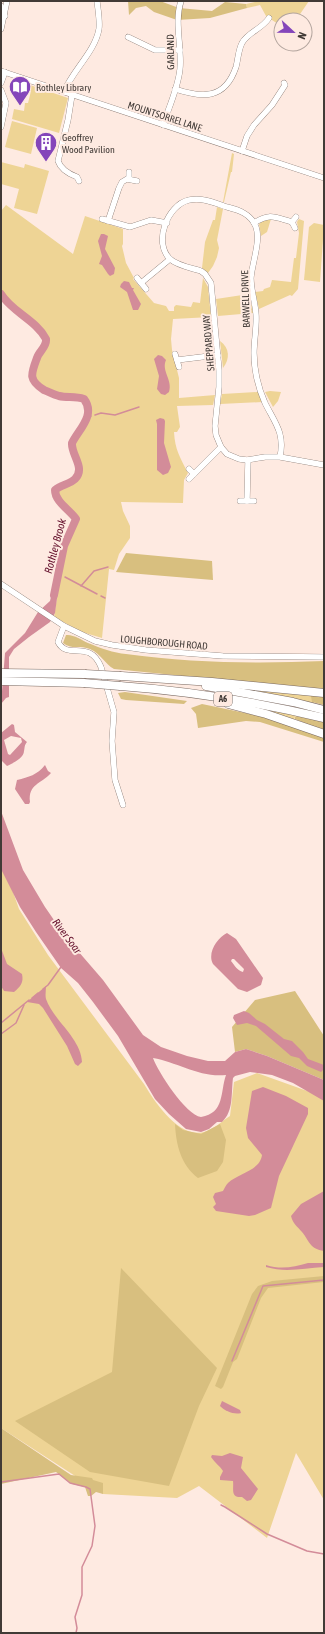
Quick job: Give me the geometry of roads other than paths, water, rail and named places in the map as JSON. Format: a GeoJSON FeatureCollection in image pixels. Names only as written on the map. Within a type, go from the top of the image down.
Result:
{"type":"FeatureCollection","features":[{"type":"Feature","properties":{"kind":"highway","name":"A6"},"geometry":{"type":"LineString","coordinates":[[1,673],[85,678],[120,686],[254,704],[324,718]]}},
{"type":"Feature","properties":{"kind":"highway","name":"A6"},"geometry":{"type":"LineString","coordinates":[[1,682],[121,676],[172,680],[293,702],[324,710]]}},
{"type":"Feature","properties":{"kind":"highway"},"geometry":{"type":"LineString","coordinates":[[172,680],[212,682],[324,693]]}},
{"type":"Feature","properties":{"kind":"highway"},"geometry":{"type":"LineString","coordinates":[[181,693],[266,714],[324,734]]}},
{"type":"Feature","properties":{"kind":"street"},"geometry":{"type":"LineString","coordinates":[[1,29],[7,1]]}},
{"type":"Feature","properties":{"kind":"street"},"geometry":{"type":"LineString","coordinates":[[64,92],[73,74],[84,60],[98,33],[99,22],[97,1]]}},
{"type":"Feature","properties":{"kind":"street","name":"GARLAND"},"geometry":{"type":"LineString","coordinates":[[163,125],[180,70],[177,18],[181,1]]}},
{"type":"Feature","properties":{"kind":"street"},"geometry":{"type":"LineString","coordinates":[[1,6],[5,16]]}},
{"type":"Feature","properties":{"kind":"street"},"geometry":{"type":"LineString","coordinates":[[175,90],[197,96],[207,96],[222,89],[233,75],[242,43],[250,34],[266,27],[269,18]]}},
{"type":"Feature","properties":{"kind":"street"},"geometry":{"type":"LineString","coordinates":[[132,37],[155,50],[180,50]]}},
{"type":"Feature","properties":{"kind":"street"},"geometry":{"type":"LineString","coordinates":[[1,83],[3,71]]}},
{"type":"Feature","properties":{"kind":"street","name":"MOUNTSORREL LANE"},"geometry":{"type":"LineString","coordinates":[[3,71],[324,178]]}},
{"type":"Feature","properties":{"kind":"street"},"geometry":{"type":"LineString","coordinates":[[242,151],[247,136],[254,125],[287,85]]}},
{"type":"Feature","properties":{"kind":"street"},"geometry":{"type":"LineString","coordinates":[[1,90],[6,103],[1,127]]}},
{"type":"Feature","properties":{"kind":"street"},"geometry":{"type":"LineString","coordinates":[[72,95],[68,120],[58,161],[62,168],[70,175],[79,177]]}},
{"type":"Feature","properties":{"kind":"street"},"geometry":{"type":"LineString","coordinates":[[108,221],[120,184],[129,175],[138,180]]}},
{"type":"Feature","properties":{"kind":"street"},"geometry":{"type":"LineString","coordinates":[[141,283],[170,259],[162,242],[167,223],[174,209],[186,200],[203,199],[243,212],[254,223],[262,218],[270,216],[294,225],[296,217]]}},
{"type":"Feature","properties":{"kind":"street"},"geometry":{"type":"LineString","coordinates":[[102,219],[130,226],[151,220],[167,223]]}},
{"type":"Feature","properties":{"kind":"street","name":"BARWELL DRIVE"},"geometry":{"type":"LineString","coordinates":[[254,223],[257,238],[251,284],[256,313],[254,353],[255,370],[264,401],[278,425],[282,441],[280,456]]}},
{"type":"Feature","properties":{"kind":"street","name":"SHEPPARD WAY"},"geometry":{"type":"LineString","coordinates":[[170,259],[177,263],[201,271],[209,279],[212,288],[218,355],[219,387],[215,426],[216,435],[221,447]]}},
{"type":"Feature","properties":{"kind":"street"},"geometry":{"type":"LineString","coordinates":[[137,278],[146,289]]}},
{"type":"Feature","properties":{"kind":"street"},"geometry":{"type":"LineString","coordinates":[[175,354],[179,367]]}},
{"type":"Feature","properties":{"kind":"street"},"geometry":{"type":"LineString","coordinates":[[177,360],[218,355]]}},
{"type":"Feature","properties":{"kind":"street"},"geometry":{"type":"LineString","coordinates":[[189,479],[221,447],[232,457],[248,460],[280,456],[324,465]]}},
{"type":"Feature","properties":{"kind":"street"},"geometry":{"type":"LineString","coordinates":[[247,501],[248,460]]}},
{"type":"Feature","properties":{"kind":"street"},"geometry":{"type":"LineString","coordinates":[[190,469],[194,474]]}},
{"type":"Feature","properties":{"kind":"street"},"geometry":{"type":"LineString","coordinates":[[240,501],[254,501]]}},
{"type":"Feature","properties":{"kind":"street","name":"LOUGHBOROUGH ROAD"},"geometry":{"type":"LineString","coordinates":[[1,584],[57,622],[95,641],[133,649],[223,656],[324,657]]}},
{"type":"Feature","properties":{"kind":"street"},"geometry":{"type":"LineString","coordinates":[[64,626],[58,642],[60,646],[68,651],[82,650],[92,654],[98,660],[101,667],[114,712],[112,741],[115,780],[123,805]]}},
{"type":"Feature","properties":{"kind":"street","name":"LOUGHBOROUGH ROAD"},"geometry":{"type":"LineString","coordinates":[[317,657],[324,654]]}},
{"type":"Feature","properties":{"kind":"waterway","name":"Rothley Brook"},"geometry":{"type":"LineString","coordinates":[[1,294],[11,306],[36,326],[46,339],[46,342],[33,368],[32,376],[35,383],[44,390],[57,396],[84,399],[87,405],[88,411],[85,422],[72,443],[72,448],[79,466],[78,475],[73,481],[55,490],[57,498],[76,519],[64,546],[54,595]]}},
{"type":"Feature","properties":{"kind":"waterway"},"geometry":{"type":"LineString","coordinates":[[95,415],[101,413],[115,415],[139,407]]}},
{"type":"Feature","properties":{"kind":"waterway","name":"Rothley Brook"},"geometry":{"type":"LineString","coordinates":[[87,418],[91,416]]}},
{"type":"Feature","properties":{"kind":"waterway"},"geometry":{"type":"LineString","coordinates":[[81,586],[94,571],[108,567]]}},
{"type":"Feature","properties":{"kind":"waterway"},"geometry":{"type":"LineString","coordinates":[[65,577],[97,594]]}},
{"type":"Feature","properties":{"kind":"waterway"},"geometry":{"type":"LineString","coordinates":[[101,596],[105,598]]}},
{"type":"Feature","properties":{"kind":"waterway"},"geometry":{"type":"LineString","coordinates":[[43,989],[48,985],[61,967]]}},
{"type":"Feature","properties":{"kind":"waterway"},"geometry":{"type":"LineString","coordinates":[[32,998],[38,993]]}},
{"type":"Feature","properties":{"kind":"waterway"},"geometry":{"type":"LineString","coordinates":[[1,1023],[29,1000]]}},
{"type":"Feature","properties":{"kind":"waterway"},"geometry":{"type":"LineString","coordinates":[[1,1034],[16,1023],[24,1005]]}},
{"type":"Feature","properties":{"kind":"waterway"},"geometry":{"type":"LineString","coordinates":[[232,1361],[263,1286],[324,1280]]}},
{"type":"Feature","properties":{"kind":"waterway"},"geometry":{"type":"LineString","coordinates":[[1,1482],[59,1474],[70,1483],[90,1489],[95,1526],[92,1546],[82,1567],[82,1595],[75,1617],[77,1628],[76,1633]]}},
{"type":"Feature","properties":{"kind":"waterway"},"geometry":{"type":"LineString","coordinates":[[221,1505],[267,1534],[307,1551],[324,1554]]}},
{"type":"Feature","properties":{"kind":"place","name":"Rothley Library"},"geometry":{"type":"Point","coordinates":[20,106]}},
{"type":"Feature","properties":{"kind":"place","name":"Geoffrey Wood Pavilion"},"geometry":{"type":"Point","coordinates":[46,162]}},
{"type":"Feature","properties":{"kind":"water label","name":"River Soar"},"geometry":{"type":"Point","coordinates":[67,936]}}]}
